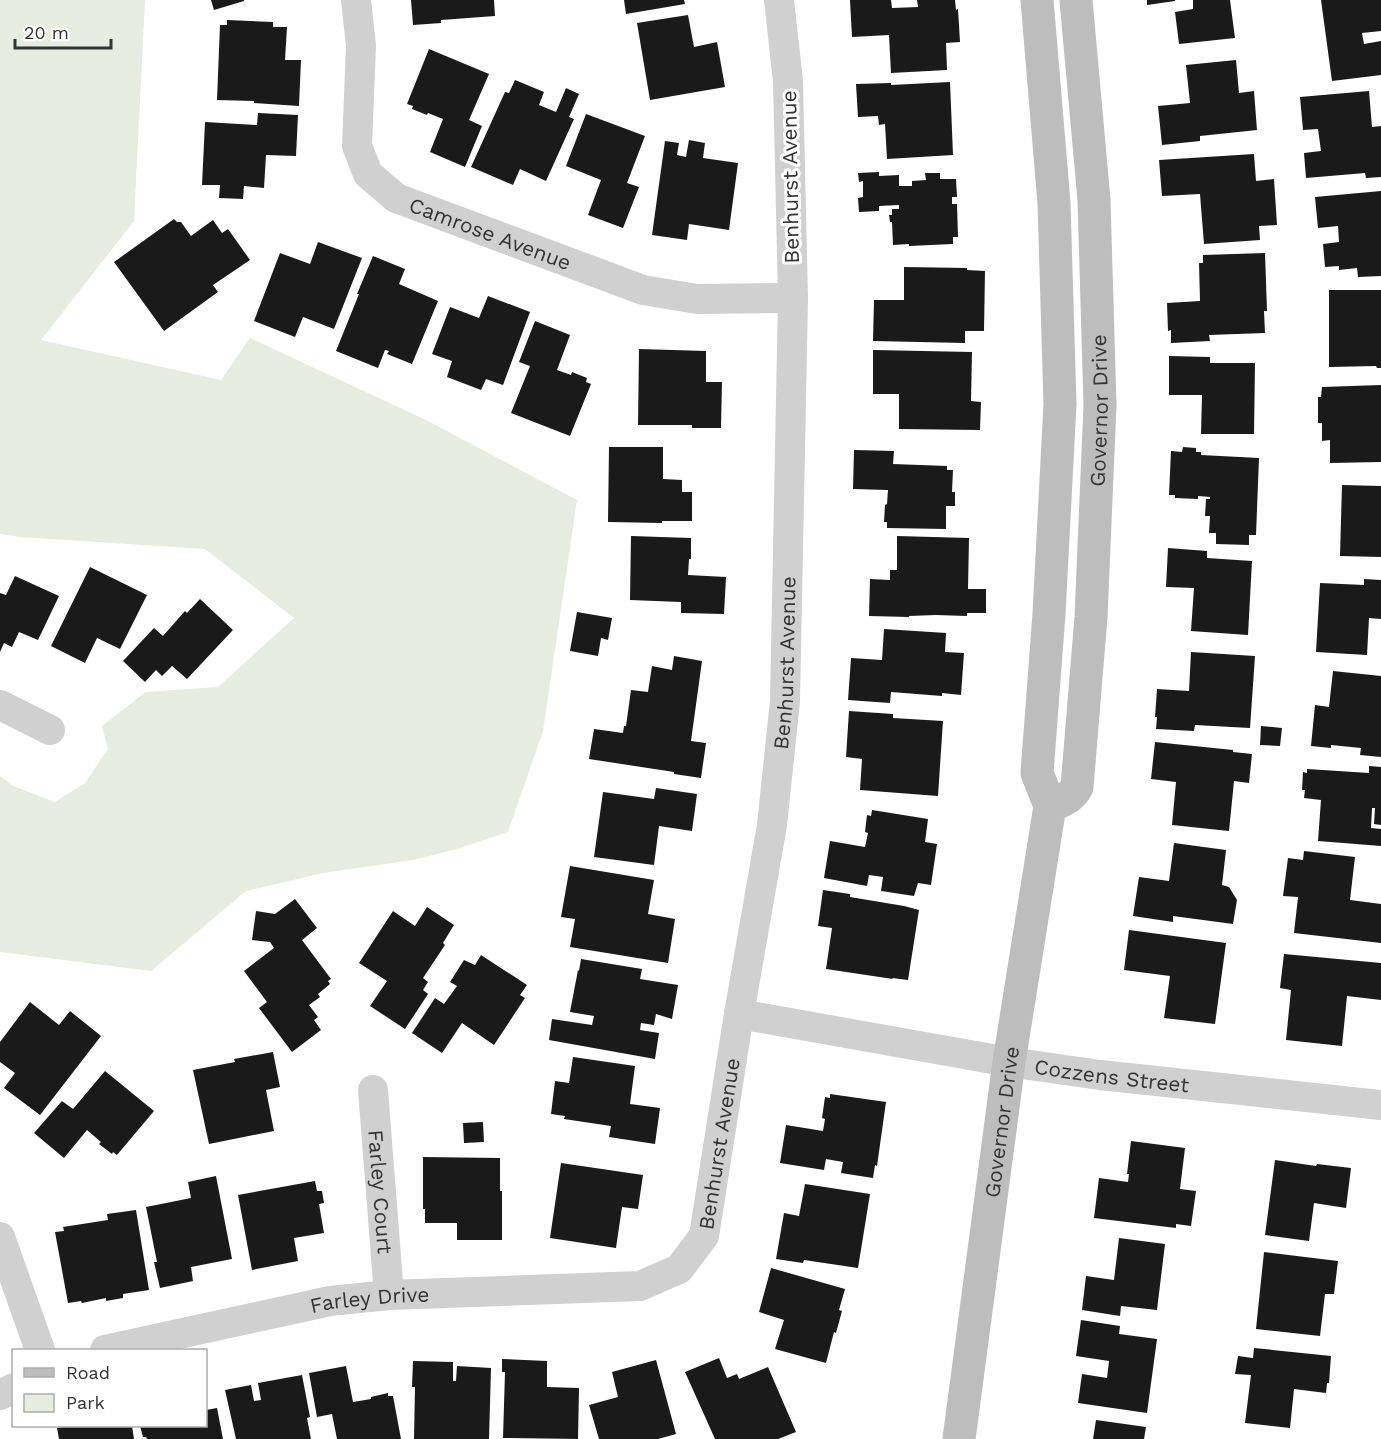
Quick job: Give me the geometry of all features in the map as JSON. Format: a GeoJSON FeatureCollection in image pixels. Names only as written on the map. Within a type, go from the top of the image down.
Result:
{"type":"FeatureCollection","features":[{"type":"Feature","properties":{"kind":"main road","name":"Governor Drive"},"geometry":{"type":"LineString","coordinates":[[959,1439],[1009,1062],[1050,806],[1037,774],[1049,614],[1060,404],[1054,203],[1037,0]]}},
{"type":"Feature","properties":{"kind":"main road","name":"Governor Drive"},"geometry":{"type":"LineString","coordinates":[[1050,806],[1065,800],[1073,794],[1077,787],[1091,617],[1100,405],[1094,200],[1076,0]]}},
{"type":"Feature","properties":{"kind":"street","name":"Camrose Avenue"},"geometry":{"type":"LineString","coordinates":[[356,0],[361,46],[357,146],[368,174],[396,198],[643,290],[697,299],[793,298]]}},
{"type":"Feature","properties":{"kind":"street","name":"Benhurst Avenue"},"geometry":{"type":"LineString","coordinates":[[640,1286],[679,1269],[704,1236],[772,825],[785,701],[793,298],[788,81],[779,0]]}},
{"type":"Feature","properties":{"kind":"street"},"geometry":{"type":"LineString","coordinates":[[0,705],[50,730]]}},
{"type":"Feature","properties":{"kind":"street","name":"Cozzens Street"},"geometry":{"type":"LineString","coordinates":[[739,1014],[1009,1062],[1112,1076],[1381,1105]]}},
{"type":"Feature","properties":{"kind":"street","name":"Farley Court"},"geometry":{"type":"LineString","coordinates":[[373,1090],[389,1295]]}},
{"type":"Feature","properties":{"kind":"street"},"geometry":{"type":"LineString","coordinates":[[0,1237],[40,1349]]}},
{"type":"Feature","properties":{"kind":"street","name":"Farley Drive"},"geometry":{"type":"LineString","coordinates":[[110,1349],[330,1301],[389,1295],[640,1286]]}},
{"type":"Feature","properties":{"kind":"green space"},"geometry":{"type":"Polygon","coordinates":[[[0,0],[145,0],[134,221],[41,340],[221,380],[250,338],[428,421],[577,500],[543,731],[508,832],[457,849],[413,860],[323,873],[246,891],[151,971],[0,952],[0,776],[13,786],[55,802],[85,783],[108,749],[102,726],[146,692],[218,687],[294,618],[205,549],[0,534],[0,0]]]}},
{"type":"Feature","properties":{"kind":"building"},"geometry":{"type":"Polygon","coordinates":[[[211,0],[244,0],[244,1],[214,10],[211,0]]]}},
{"type":"Feature","properties":{"kind":"building"},"geometry":{"type":"Polygon","coordinates":[[[411,0],[494,0],[495,16],[441,20],[441,23],[413,25],[411,0]]]}},
{"type":"Feature","properties":{"kind":"building"},"geometry":{"type":"Polygon","coordinates":[[[624,0],[684,0],[685,4],[626,14],[624,0]]]}},
{"type":"Feature","properties":{"kind":"building"},"geometry":{"type":"Polygon","coordinates":[[[850,0],[891,0],[892,8],[918,7],[917,0],[955,0],[956,10],[958,9],[960,42],[946,43],[947,70],[891,73],[889,35],[852,37],[850,0]]]}},
{"type":"Feature","properties":{"kind":"building"},"geometry":{"type":"Polygon","coordinates":[[[1147,0],[1175,0],[1175,1],[1147,5],[1147,0]]]}},
{"type":"Feature","properties":{"kind":"building"},"geometry":{"type":"Polygon","coordinates":[[[1193,0],[1230,0],[1235,38],[1179,44],[1175,12],[1193,9],[1193,0]]]}},
{"type":"Feature","properties":{"kind":"building"},"geometry":{"type":"Polygon","coordinates":[[[1321,0],[1381,0],[1381,31],[1362,33],[1364,44],[1381,41],[1381,75],[1332,81],[1321,0]]]}},
{"type":"Feature","properties":{"kind":"building"},"geometry":{"type":"Polygon","coordinates":[[[688,15],[694,47],[717,42],[725,87],[650,100],[637,23],[688,15]]]}},
{"type":"Feature","properties":{"kind":"building"},"geometry":{"type":"Polygon","coordinates":[[[227,20],[273,22],[273,27],[287,27],[285,60],[301,60],[299,106],[217,100],[220,25],[227,25],[227,20]]]}},
{"type":"Feature","properties":{"kind":"building"},"geometry":{"type":"Polygon","coordinates":[[[429,49],[489,74],[469,120],[482,126],[465,167],[430,152],[443,119],[412,109],[413,106],[407,104],[429,49]]]}},
{"type":"Feature","properties":{"kind":"building"},"geometry":{"type":"Polygon","coordinates":[[[1236,60],[1239,93],[1254,91],[1257,130],[1200,136],[1200,141],[1162,145],[1158,106],[1190,103],[1186,65],[1236,60]]]}},
{"type":"Feature","properties":{"kind":"building"},"geometry":{"type":"Polygon","coordinates":[[[515,80],[544,92],[539,105],[556,112],[566,88],[579,94],[569,117],[574,119],[546,181],[520,169],[513,185],[471,167],[505,92],[509,93],[515,80]]]}},
{"type":"Feature","properties":{"kind":"building"},"geometry":{"type":"Polygon","coordinates":[[[950,82],[953,155],[887,159],[885,124],[879,125],[878,116],[858,117],[856,84],[950,82]]]}},
{"type":"Feature","properties":{"kind":"building"},"geometry":{"type":"Polygon","coordinates":[[[1369,91],[1372,127],[1381,126],[1381,177],[1366,178],[1365,173],[1306,178],[1304,153],[1321,151],[1318,129],[1303,130],[1300,97],[1369,91]]]}},
{"type":"Feature","properties":{"kind":"building"},"geometry":{"type":"Polygon","coordinates":[[[258,113],[298,115],[296,156],[266,155],[264,188],[244,186],[243,199],[219,198],[220,185],[202,185],[205,122],[257,125],[258,113]]]}},
{"type":"Feature","properties":{"kind":"building"},"geometry":{"type":"Polygon","coordinates":[[[586,114],[645,136],[627,183],[639,187],[623,228],[588,215],[601,180],[566,166],[586,114]]]}},
{"type":"Feature","properties":{"kind":"building"},"geometry":{"type":"Polygon","coordinates":[[[689,140],[705,143],[703,158],[738,163],[729,230],[689,224],[687,240],[652,235],[665,141],[679,143],[677,155],[686,157],[689,140]]]}},
{"type":"Feature","properties":{"kind":"building"},"geometry":{"type":"Polygon","coordinates":[[[1254,154],[1256,181],[1274,179],[1277,225],[1259,226],[1260,240],[1204,244],[1200,194],[1162,196],[1159,160],[1254,154]]]}},
{"type":"Feature","properties":{"kind":"building"},"geometry":{"type":"Polygon","coordinates":[[[879,172],[879,176],[899,175],[899,186],[912,186],[912,181],[926,180],[925,173],[940,173],[940,179],[956,179],[957,197],[952,197],[952,204],[957,204],[958,237],[953,237],[953,244],[893,245],[892,222],[890,222],[889,215],[892,215],[892,209],[899,209],[899,205],[879,206],[879,211],[859,212],[858,198],[863,197],[863,181],[859,182],[858,173],[879,172]]]}},
{"type":"Feature","properties":{"kind":"building"},"geometry":{"type":"Polygon","coordinates":[[[1381,191],[1381,276],[1358,277],[1357,268],[1339,270],[1339,266],[1325,267],[1323,244],[1339,242],[1338,226],[1318,228],[1315,197],[1381,191]]]}},
{"type":"Feature","properties":{"kind":"building"},"geometry":{"type":"Polygon","coordinates":[[[174,219],[181,222],[191,236],[213,220],[222,233],[228,229],[250,260],[213,285],[218,292],[164,331],[114,262],[174,219]]]}},
{"type":"Feature","properties":{"kind":"building"},"geometry":{"type":"Polygon","coordinates":[[[318,242],[362,258],[334,329],[303,317],[295,337],[254,321],[280,253],[310,264],[318,242]]]}},
{"type":"Feature","properties":{"kind":"building"},"geometry":{"type":"Polygon","coordinates":[[[1265,253],[1267,311],[1264,311],[1265,333],[1209,335],[1210,341],[1171,343],[1167,303],[1200,301],[1199,263],[1203,263],[1203,255],[1265,253]]]}},
{"type":"Feature","properties":{"kind":"building"},"geometry":{"type":"Polygon","coordinates":[[[373,256],[405,269],[399,284],[438,301],[412,364],[387,354],[389,351],[385,350],[378,368],[336,351],[373,256]]]}},
{"type":"Feature","properties":{"kind":"building"},"geometry":{"type":"Polygon","coordinates":[[[904,267],[967,268],[967,270],[985,271],[984,331],[965,331],[965,343],[873,341],[874,300],[904,300],[904,267]]]}},
{"type":"Feature","properties":{"kind":"building"},"geometry":{"type":"Polygon","coordinates":[[[1329,290],[1381,290],[1381,368],[1376,366],[1329,367],[1329,290]]]}},
{"type":"Feature","properties":{"kind":"building"},"geometry":{"type":"Polygon","coordinates":[[[488,296],[530,312],[503,385],[486,379],[481,390],[447,377],[452,361],[432,354],[450,307],[479,318],[488,296]]]}},
{"type":"Feature","properties":{"kind":"building"},"geometry":{"type":"Polygon","coordinates":[[[535,321],[570,335],[557,370],[571,375],[572,372],[587,378],[586,382],[591,384],[570,436],[511,413],[530,366],[519,362],[535,321]]]}},
{"type":"Feature","properties":{"kind":"building"},"geometry":{"type":"Polygon","coordinates":[[[639,349],[706,351],[706,382],[722,382],[721,428],[692,428],[692,425],[638,425],[639,349]]]}},
{"type":"Feature","properties":{"kind":"building"},"geometry":{"type":"Polygon","coordinates":[[[873,350],[972,352],[971,401],[981,402],[980,430],[899,429],[899,394],[873,394],[873,350]]]}},
{"type":"Feature","properties":{"kind":"building"},"geometry":{"type":"Polygon","coordinates":[[[1169,356],[1210,357],[1210,363],[1255,363],[1254,434],[1201,434],[1202,395],[1169,395],[1169,356]]]}},
{"type":"Feature","properties":{"kind":"building"},"geometry":{"type":"Polygon","coordinates":[[[1381,385],[1381,462],[1330,463],[1330,440],[1322,441],[1322,423],[1318,423],[1318,397],[1321,397],[1322,387],[1381,385]]]}},
{"type":"Feature","properties":{"kind":"building"},"geometry":{"type":"Polygon","coordinates":[[[609,447],[663,447],[663,479],[682,480],[682,492],[692,492],[692,521],[608,522],[609,447]]]}},
{"type":"Feature","properties":{"kind":"building"},"geometry":{"type":"Polygon","coordinates":[[[1183,447],[1196,448],[1196,452],[1201,452],[1201,455],[1259,458],[1256,535],[1249,535],[1249,545],[1216,544],[1216,533],[1209,533],[1210,516],[1205,516],[1206,499],[1210,497],[1175,498],[1175,495],[1169,495],[1171,451],[1182,452],[1183,447]]]}},
{"type":"Feature","properties":{"kind":"building"},"geometry":{"type":"Polygon","coordinates":[[[854,450],[894,451],[893,464],[947,466],[947,470],[953,470],[952,492],[955,492],[955,506],[946,506],[946,529],[887,528],[887,522],[884,522],[888,490],[853,489],[854,450]]]}},
{"type":"Feature","properties":{"kind":"building"},"geometry":{"type":"Polygon","coordinates":[[[1342,485],[1381,486],[1381,557],[1340,556],[1342,485]]]}},
{"type":"Feature","properties":{"kind":"building"},"geometry":{"type":"Polygon","coordinates":[[[631,536],[691,538],[688,575],[726,577],[724,614],[681,613],[681,602],[630,600],[631,536]]]}},
{"type":"Feature","properties":{"kind":"building"},"geometry":{"type":"Polygon","coordinates":[[[897,536],[969,538],[968,589],[986,589],[986,613],[967,613],[967,616],[869,616],[870,579],[890,580],[890,570],[897,570],[897,536]]]}},
{"type":"Feature","properties":{"kind":"building"},"geometry":{"type":"Polygon","coordinates":[[[1168,548],[1207,551],[1207,558],[1252,561],[1248,635],[1191,631],[1194,588],[1166,587],[1168,548]]]}},
{"type":"Feature","properties":{"kind":"building"},"geometry":{"type":"Polygon","coordinates":[[[90,567],[147,595],[120,649],[97,638],[85,663],[51,646],[90,567]]]}},
{"type":"Feature","properties":{"kind":"building"},"geometry":{"type":"Polygon","coordinates":[[[15,576],[59,596],[38,640],[19,632],[12,647],[4,643],[0,652],[0,593],[6,595],[15,576]]]}},
{"type":"Feature","properties":{"kind":"building"},"geometry":{"type":"Polygon","coordinates":[[[1364,579],[1381,580],[1381,619],[1369,618],[1367,655],[1316,652],[1320,583],[1364,585],[1364,579]]]}},
{"type":"Feature","properties":{"kind":"building"},"geometry":{"type":"Polygon","coordinates":[[[200,599],[233,630],[187,679],[172,666],[162,676],[156,670],[145,682],[123,661],[154,628],[163,636],[185,611],[187,613],[200,599]]]}},
{"type":"Feature","properties":{"kind":"building"},"geometry":{"type":"Polygon","coordinates":[[[577,612],[612,618],[608,640],[601,638],[598,656],[570,651],[577,612]]]}},
{"type":"Feature","properties":{"kind":"building"},"geometry":{"type":"Polygon","coordinates":[[[884,629],[946,633],[945,652],[964,653],[961,695],[942,693],[942,696],[891,692],[890,703],[848,700],[851,658],[882,660],[884,629]]]}},
{"type":"Feature","properties":{"kind":"building"},"geometry":{"type":"Polygon","coordinates":[[[1191,652],[1255,656],[1250,728],[1195,725],[1194,731],[1156,729],[1157,689],[1189,691],[1191,652]]]}},
{"type":"Feature","properties":{"kind":"building"},"geometry":{"type":"Polygon","coordinates":[[[674,656],[702,661],[691,741],[706,743],[701,778],[589,759],[594,729],[623,733],[631,690],[648,692],[652,666],[672,670],[674,656]]]}},
{"type":"Feature","properties":{"kind":"building"},"geometry":{"type":"Polygon","coordinates":[[[1333,671],[1381,676],[1381,757],[1360,755],[1361,748],[1311,746],[1315,705],[1329,707],[1333,671]]]}},
{"type":"Feature","properties":{"kind":"building"},"geometry":{"type":"Polygon","coordinates":[[[849,711],[893,714],[893,718],[943,721],[938,796],[860,790],[862,759],[846,757],[849,711]]]}},
{"type":"Feature","properties":{"kind":"building"},"geometry":{"type":"Polygon","coordinates":[[[1261,726],[1282,728],[1280,746],[1260,745],[1261,726]]]}},
{"type":"Feature","properties":{"kind":"building"},"geometry":{"type":"Polygon","coordinates":[[[1155,742],[1252,754],[1249,783],[1234,781],[1229,831],[1172,825],[1176,782],[1151,779],[1155,742]]]}},
{"type":"Feature","properties":{"kind":"building"},"geometry":{"type":"Polygon","coordinates":[[[1369,766],[1381,767],[1381,825],[1374,824],[1375,808],[1372,808],[1371,828],[1381,829],[1381,846],[1318,841],[1321,800],[1304,798],[1303,772],[1307,773],[1307,769],[1369,773],[1369,766]]]}},
{"type":"Feature","properties":{"kind":"building"},"geometry":{"type":"Polygon","coordinates":[[[656,788],[697,794],[692,831],[659,826],[654,865],[594,857],[603,792],[654,799],[656,788]]]}},
{"type":"Feature","properties":{"kind":"building"},"geometry":{"type":"Polygon","coordinates":[[[872,810],[928,819],[925,842],[937,844],[931,885],[918,883],[914,896],[881,891],[883,877],[869,875],[867,886],[824,878],[830,841],[865,847],[868,833],[865,832],[867,815],[871,816],[872,810]]]}},
{"type":"Feature","properties":{"kind":"building"},"geometry":{"type":"Polygon","coordinates":[[[1174,843],[1226,850],[1222,885],[1229,887],[1237,900],[1233,924],[1173,916],[1173,922],[1133,916],[1139,877],[1169,881],[1174,843]]]}},
{"type":"Feature","properties":{"kind":"building"},"geometry":{"type":"Polygon","coordinates":[[[1304,851],[1355,857],[1350,900],[1381,904],[1381,943],[1294,933],[1298,897],[1283,896],[1288,858],[1303,860],[1304,851]]]}},
{"type":"Feature","properties":{"kind":"building"},"geometry":{"type":"Polygon","coordinates":[[[570,866],[654,880],[648,914],[675,919],[668,963],[570,947],[575,919],[561,917],[570,866]]]}},
{"type":"Feature","properties":{"kind":"building"},"geometry":{"type":"Polygon","coordinates":[[[823,890],[919,910],[908,980],[826,969],[832,928],[818,926],[823,890]]]}},
{"type":"Feature","properties":{"kind":"building"},"geometry":{"type":"Polygon","coordinates":[[[295,899],[317,928],[302,940],[331,979],[328,981],[330,984],[318,994],[320,997],[309,1005],[318,1017],[314,1020],[321,1030],[292,1052],[259,1008],[267,1002],[244,971],[274,948],[270,942],[252,940],[256,911],[275,914],[295,899]]]}},
{"type":"Feature","properties":{"kind":"building"},"geometry":{"type":"Polygon","coordinates":[[[427,907],[454,925],[443,943],[445,945],[423,978],[428,982],[423,990],[428,994],[405,1029],[370,1006],[387,981],[359,963],[393,911],[415,926],[427,907]]]}},
{"type":"Feature","properties":{"kind":"building"},"geometry":{"type":"Polygon","coordinates":[[[1129,930],[1226,943],[1215,1024],[1164,1018],[1170,976],[1124,970],[1129,930]]]}},
{"type":"Feature","properties":{"kind":"building"},"geometry":{"type":"Polygon","coordinates":[[[1284,954],[1381,963],[1381,1000],[1347,996],[1342,1046],[1286,1040],[1291,990],[1280,988],[1284,954]]]}},
{"type":"Feature","properties":{"kind":"building"},"geometry":{"type":"Polygon","coordinates":[[[481,955],[527,985],[520,995],[525,998],[494,1045],[462,1023],[442,1053],[412,1033],[435,998],[444,1004],[457,986],[450,982],[464,960],[475,965],[481,955]]]}},
{"type":"Feature","properties":{"kind":"building"},"geometry":{"type":"Polygon","coordinates":[[[581,959],[642,969],[640,979],[678,985],[672,1019],[656,1014],[654,1025],[641,1023],[640,1030],[659,1033],[655,1059],[549,1040],[552,1019],[592,1025],[594,1016],[570,1012],[581,959]]]}},
{"type":"Feature","properties":{"kind":"building"},"geometry":{"type":"Polygon","coordinates":[[[30,1002],[59,1025],[70,1011],[101,1036],[40,1115],[4,1088],[15,1073],[0,1062],[0,1042],[30,1002]]]}},
{"type":"Feature","properties":{"kind":"building"},"geometry":{"type":"Polygon","coordinates":[[[273,1052],[280,1087],[266,1090],[274,1131],[209,1144],[193,1070],[273,1052]]]}},
{"type":"Feature","properties":{"kind":"building"},"geometry":{"type":"Polygon","coordinates":[[[573,1057],[635,1066],[630,1104],[660,1108],[655,1144],[609,1137],[611,1126],[564,1119],[565,1116],[551,1114],[555,1081],[569,1083],[573,1057]]]}},
{"type":"Feature","properties":{"kind":"building"},"geometry":{"type":"Polygon","coordinates":[[[105,1071],[154,1111],[117,1155],[99,1144],[101,1142],[87,1130],[64,1158],[34,1133],[62,1101],[73,1109],[105,1071]]]}},
{"type":"Feature","properties":{"kind":"building"},"geometry":{"type":"Polygon","coordinates":[[[830,1094],[886,1102],[877,1166],[875,1165],[873,1178],[841,1173],[843,1162],[826,1159],[824,1170],[780,1163],[786,1125],[823,1131],[825,1097],[830,1098],[830,1094]]]}},
{"type":"Feature","properties":{"kind":"building"},"geometry":{"type":"Polygon","coordinates":[[[483,1122],[484,1142],[464,1143],[463,1123],[483,1122]]]}},
{"type":"Feature","properties":{"kind":"building"},"geometry":{"type":"Polygon","coordinates":[[[1131,1141],[1185,1148],[1180,1189],[1196,1191],[1191,1226],[1176,1224],[1176,1228],[1094,1218],[1099,1178],[1128,1182],[1131,1141]]]}},
{"type":"Feature","properties":{"kind":"building"},"geometry":{"type":"Polygon","coordinates":[[[423,1157],[500,1158],[502,1240],[457,1240],[457,1223],[425,1223],[423,1157]]]}},
{"type":"Feature","properties":{"kind":"building"},"geometry":{"type":"Polygon","coordinates":[[[1275,1160],[1351,1168],[1346,1208],[1314,1203],[1309,1241],[1265,1235],[1275,1160]]]}},
{"type":"Feature","properties":{"kind":"building"},"geometry":{"type":"Polygon","coordinates":[[[561,1163],[643,1175],[638,1209],[622,1207],[616,1248],[550,1238],[561,1163]]]}},
{"type":"Feature","properties":{"kind":"building"},"geometry":{"type":"Polygon","coordinates":[[[216,1176],[232,1259],[191,1267],[193,1281],[160,1288],[146,1207],[191,1198],[188,1182],[216,1176]]]}},
{"type":"Feature","properties":{"kind":"building"},"geometry":{"type":"Polygon","coordinates":[[[315,1181],[317,1191],[322,1191],[324,1203],[319,1204],[324,1233],[294,1238],[298,1261],[252,1270],[238,1195],[315,1181]]]}},
{"type":"Feature","properties":{"kind":"building"},"geometry":{"type":"Polygon","coordinates":[[[805,1184],[870,1194],[858,1268],[804,1260],[803,1263],[776,1259],[784,1213],[799,1216],[805,1184]]]}},
{"type":"Feature","properties":{"kind":"building"},"geometry":{"type":"Polygon","coordinates":[[[136,1210],[149,1290],[123,1294],[123,1298],[106,1301],[106,1298],[82,1303],[81,1301],[68,1303],[55,1232],[64,1231],[63,1227],[108,1220],[107,1214],[136,1210]]]}},
{"type":"Feature","properties":{"kind":"building"},"geometry":{"type":"Polygon","coordinates":[[[1119,1238],[1165,1244],[1157,1310],[1121,1306],[1120,1316],[1082,1310],[1086,1276],[1114,1280],[1119,1238]]]}},
{"type":"Feature","properties":{"kind":"building"},"geometry":{"type":"Polygon","coordinates":[[[1264,1252],[1338,1261],[1334,1294],[1325,1294],[1320,1336],[1256,1329],[1264,1252]]]}},
{"type":"Feature","properties":{"kind":"building"},"geometry":{"type":"Polygon","coordinates":[[[771,1268],[845,1289],[839,1310],[842,1311],[826,1363],[775,1349],[784,1320],[759,1312],[771,1268]]]}},
{"type":"Feature","properties":{"kind":"building"},"geometry":{"type":"Polygon","coordinates":[[[1081,1320],[1120,1326],[1119,1334],[1157,1339],[1147,1413],[1078,1403],[1082,1374],[1107,1378],[1109,1361],[1076,1356],[1081,1320]]]}},
{"type":"Feature","properties":{"kind":"building"},"geometry":{"type":"Polygon","coordinates":[[[1254,1348],[1331,1356],[1326,1393],[1294,1389],[1290,1428],[1245,1423],[1251,1375],[1235,1374],[1238,1356],[1253,1358],[1254,1348]]]}},
{"type":"Feature","properties":{"kind":"building"},"geometry":{"type":"Polygon","coordinates":[[[719,1358],[727,1378],[737,1374],[739,1379],[768,1367],[796,1432],[778,1439],[715,1439],[685,1372],[719,1358]]]}},
{"type":"Feature","properties":{"kind":"building"},"geometry":{"type":"Polygon","coordinates":[[[502,1359],[547,1361],[547,1387],[579,1388],[578,1439],[503,1438],[505,1372],[502,1372],[502,1359]]]}},
{"type":"Feature","properties":{"kind":"building"},"geometry":{"type":"Polygon","coordinates":[[[656,1360],[676,1434],[658,1439],[599,1439],[589,1405],[618,1397],[612,1372],[656,1360]]]}},
{"type":"Feature","properties":{"kind":"building"},"geometry":{"type":"Polygon","coordinates":[[[413,1361],[453,1362],[453,1381],[456,1381],[457,1366],[491,1368],[489,1439],[414,1439],[413,1361]]]}},
{"type":"Feature","properties":{"kind":"building"},"geometry":{"type":"Polygon","coordinates":[[[346,1366],[353,1402],[388,1393],[388,1396],[393,1396],[401,1439],[337,1439],[332,1414],[317,1417],[309,1373],[346,1366]]]}},
{"type":"Feature","properties":{"kind":"building"},"geometry":{"type":"Polygon","coordinates":[[[302,1375],[310,1417],[307,1418],[311,1439],[236,1439],[225,1390],[251,1385],[254,1401],[261,1400],[258,1383],[302,1375]]]}},
{"type":"Feature","properties":{"kind":"building"},"geometry":{"type":"Polygon","coordinates":[[[217,1408],[223,1439],[147,1439],[143,1437],[140,1427],[207,1427],[207,1410],[217,1408]]]}},
{"type":"Feature","properties":{"kind":"building"},"geometry":{"type":"Polygon","coordinates":[[[1096,1420],[1146,1427],[1144,1439],[1093,1439],[1096,1420]]]}},
{"type":"Feature","properties":{"kind":"building"},"geometry":{"type":"Polygon","coordinates":[[[132,1427],[134,1439],[59,1439],[57,1428],[132,1427]]]}}]}
